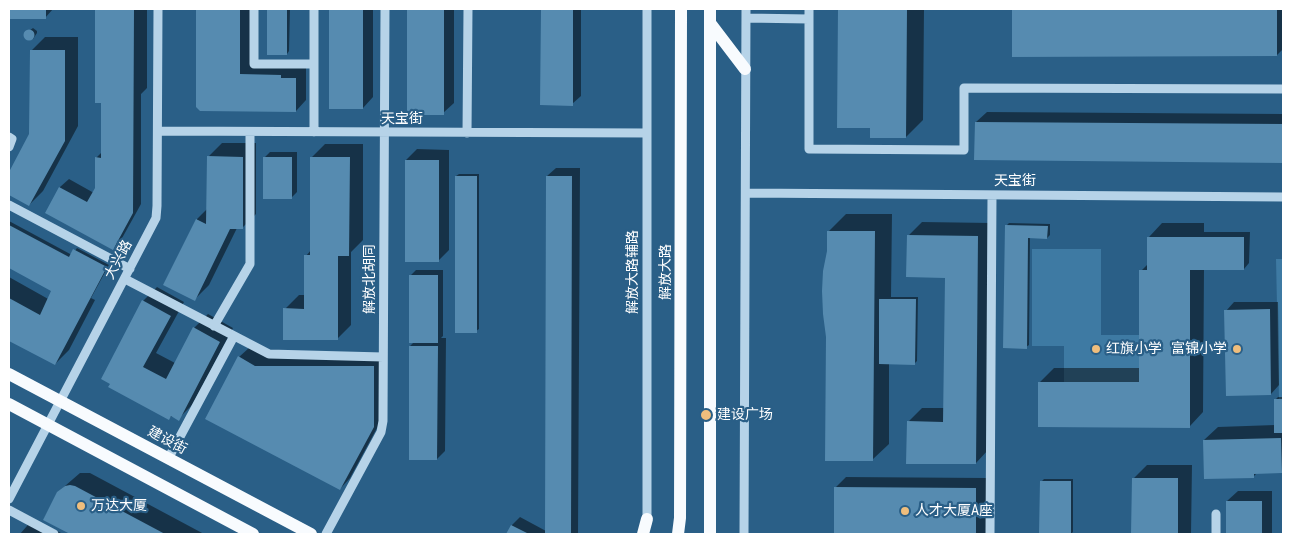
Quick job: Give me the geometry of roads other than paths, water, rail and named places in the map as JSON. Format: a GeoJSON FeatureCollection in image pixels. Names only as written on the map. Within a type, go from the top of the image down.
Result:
{"type":"FeatureCollection","features":[{"type":"Feature","properties":{"kind":"main road","name":"解放大路"},"geometry":{"type":"LineString","coordinates":[[678,534],[680,518],[681,9]]}},
{"type":"Feature","properties":{"kind":"main road"},"geometry":{"type":"LineString","coordinates":[[710,9],[710,534]]}},
{"type":"Feature","properties":{"kind":"main road"},"geometry":{"type":"LineString","coordinates":[[710,23],[746,69]]}},
{"type":"Feature","properties":{"kind":"main road","name":"建设街"},"geometry":{"type":"LineString","coordinates":[[9,374],[311,534]]}},
{"type":"Feature","properties":{"kind":"main road"},"geometry":{"type":"LineString","coordinates":[[9,404],[253,534]]}},
{"type":"Feature","properties":{"kind":"main road"},"geometry":{"type":"LineString","coordinates":[[643,534],[647,519]]}},
{"type":"Feature","properties":{"kind":"street","name":"大兴路"},"geometry":{"type":"LineString","coordinates":[[9,499],[156,218],[158,9]]}},
{"type":"Feature","properties":{"kind":"street"},"geometry":{"type":"LineString","coordinates":[[254,9],[254,64],[314,64]]}},
{"type":"Feature","properties":{"kind":"street"},"geometry":{"type":"LineString","coordinates":[[314,9],[314,132]]}},
{"type":"Feature","properties":{"kind":"street","name":"解放北胡同"},"geometry":{"type":"LineString","coordinates":[[326,534],[381,432],[383,421],[385,9]]}},
{"type":"Feature","properties":{"kind":"street"},"geometry":{"type":"LineString","coordinates":[[467,133],[468,9]]}},
{"type":"Feature","properties":{"kind":"street","name":"解放大路辅路"},"geometry":{"type":"LineString","coordinates":[[647,9],[647,519],[649,534]]}},
{"type":"Feature","properties":{"kind":"street"},"geometry":{"type":"LineString","coordinates":[[809,9],[809,149],[964,150],[964,88],[1283,89]]}},
{"type":"Feature","properties":{"kind":"street"},"geometry":{"type":"LineString","coordinates":[[744,534],[746,13],[809,18]]}},
{"type":"Feature","properties":{"kind":"street","name":"天宝街"},"geometry":{"type":"LineString","coordinates":[[158,131],[647,134]]}},
{"type":"Feature","properties":{"kind":"street"},"geometry":{"type":"LineString","coordinates":[[214,326],[250,264],[250,132]]}},
{"type":"Feature","properties":{"kind":"street"},"geometry":{"type":"LineString","coordinates":[[9,137],[12,139],[9,147]]}},
{"type":"Feature","properties":{"kind":"street","name":"天宝街"},"geometry":{"type":"LineString","coordinates":[[746,193],[1283,197]]}},
{"type":"Feature","properties":{"kind":"street"},"geometry":{"type":"LineString","coordinates":[[990,534],[992,194]]}},
{"type":"Feature","properties":{"kind":"street"},"geometry":{"type":"LineString","coordinates":[[9,205],[130,269]]}},
{"type":"Feature","properties":{"kind":"street"},"geometry":{"type":"LineString","coordinates":[[125,279],[269,354],[384,357]]}},
{"type":"Feature","properties":{"kind":"street"},"geometry":{"type":"LineString","coordinates":[[168,458],[234,336]]}},
{"type":"Feature","properties":{"kind":"street"},"geometry":{"type":"LineString","coordinates":[[9,510],[54,534]]}},
{"type":"Feature","properties":{"kind":"street"},"geometry":{"type":"LineString","coordinates":[[1216,514],[1216,534]]}},
{"type":"Feature","properties":{"kind":"place","name":"红旗小学"},"geometry":{"type":"Point","coordinates":[1096,349]}},
{"type":"Feature","properties":{"kind":"place","name":"富锦小学"},"geometry":{"type":"Point","coordinates":[1237,349]}},
{"type":"Feature","properties":{"kind":"place","name":"建设广场"},"geometry":{"type":"Point","coordinates":[706,415]}},
{"type":"Feature","properties":{"kind":"place","name":"万达大厦"},"geometry":{"type":"Point","coordinates":[81,506]}},
{"type":"Feature","properties":{"kind":"place","name":"人才大厦A座"},"geometry":{"type":"Point","coordinates":[905,511]}}]}
